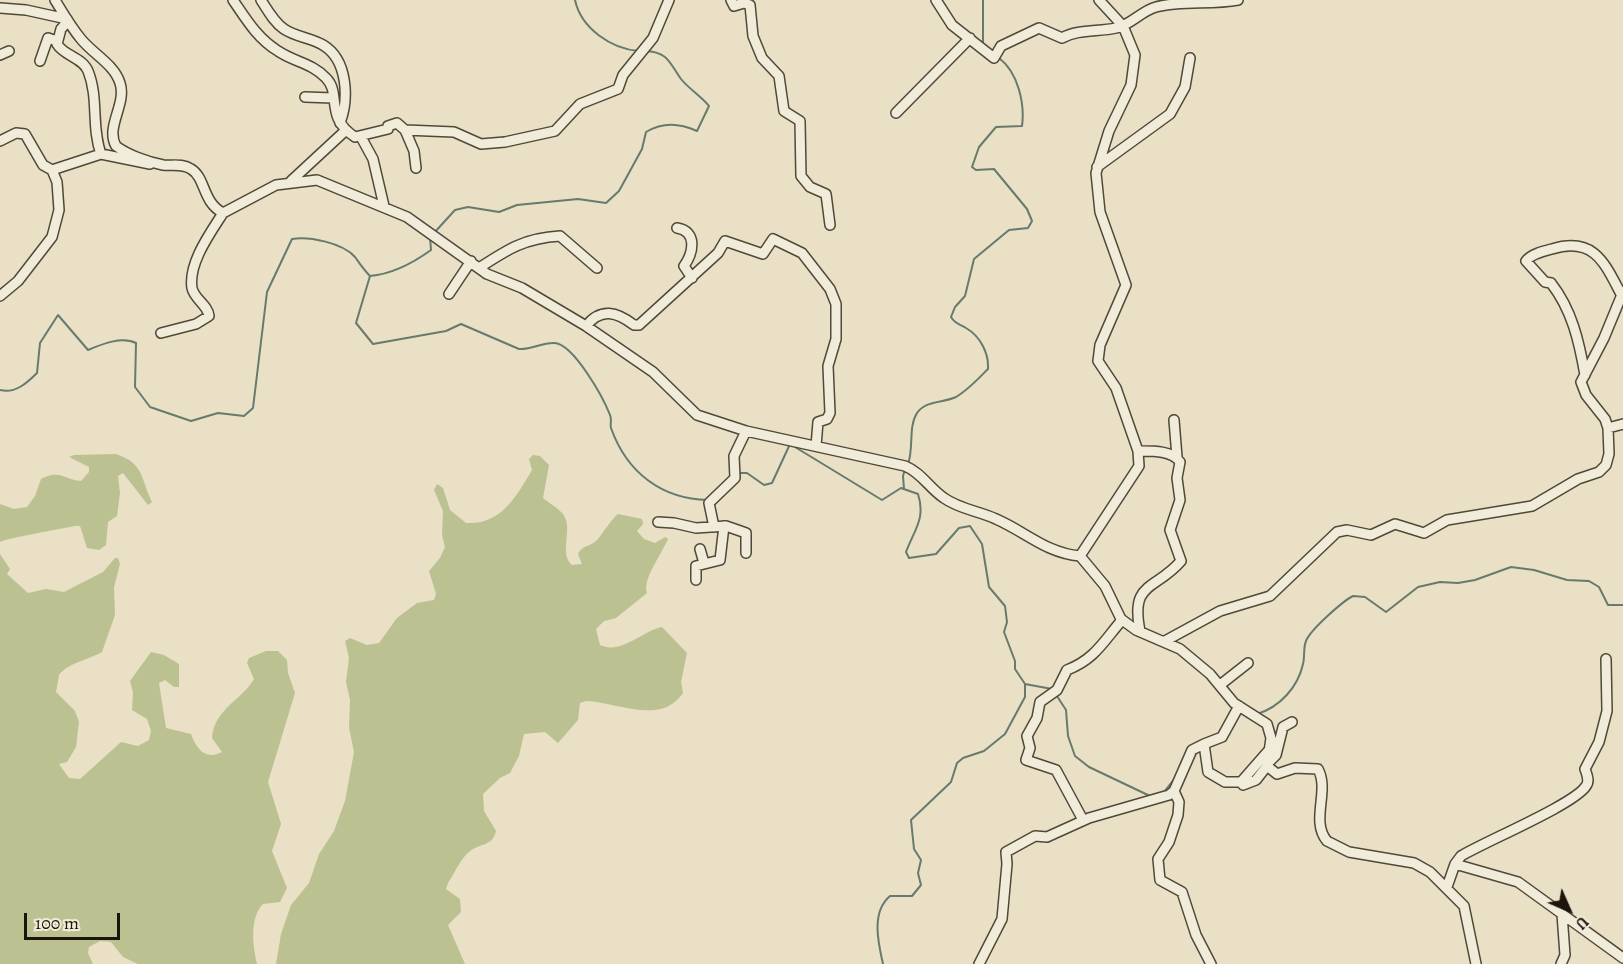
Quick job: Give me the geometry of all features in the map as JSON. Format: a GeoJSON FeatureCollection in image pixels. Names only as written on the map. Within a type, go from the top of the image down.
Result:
{"type":"FeatureCollection","features":[{"type":"Feature","properties":{"kind":"street"},"geometry":{"type":"LineString","coordinates":[[55,0],[80,38],[113,69],[119,80],[122,99],[112,136],[116,146],[162,164]]}},
{"type":"Feature","properties":{"kind":"street"},"geometry":{"type":"LineString","coordinates":[[233,0],[243,19],[278,52],[310,66],[327,78],[334,111],[343,127],[356,138],[388,129],[388,126],[397,123],[405,130],[414,152],[416,168]]}},
{"type":"Feature","properties":{"kind":"street"},"geometry":{"type":"LineString","coordinates":[[261,0],[273,18],[285,30],[324,46],[333,54],[345,84],[343,127],[291,181]]}},
{"type":"Feature","properties":{"kind":"street"},"geometry":{"type":"LineString","coordinates":[[405,130],[454,132],[483,144],[555,131],[580,104],[618,90],[621,77],[656,33],[669,0]]}},
{"type":"Feature","properties":{"kind":"street"},"geometry":{"type":"LineString","coordinates":[[731,0],[734,6],[744,3],[750,5],[753,36],[762,58],[778,76],[784,111],[800,121],[801,176],[810,187],[826,194],[830,225]]}},
{"type":"Feature","properties":{"kind":"street"},"geometry":{"type":"LineString","coordinates":[[936,0],[939,9],[952,25],[994,58],[1006,43],[1039,28],[1046,28],[1061,38],[1075,32],[1123,26],[1143,11],[1156,7],[1217,4],[1239,0]]}},
{"type":"Feature","properties":{"kind":"street"},"geometry":{"type":"LineString","coordinates":[[1080,556],[1137,472],[1138,451],[1116,388],[1098,361],[1100,345],[1126,285],[1100,212],[1097,167],[1109,131],[1131,85],[1134,66],[1134,47],[1123,26],[1100,0]]}},
{"type":"Feature","properties":{"kind":"street"},"geometry":{"type":"LineString","coordinates":[[0,8],[26,10],[68,20]]}},
{"type":"Feature","properties":{"kind":"street"},"geometry":{"type":"LineString","coordinates":[[68,20],[61,29],[57,41],[59,48],[78,59],[87,68],[95,107],[94,130],[101,154]]}},
{"type":"Feature","properties":{"kind":"street"},"geometry":{"type":"LineString","coordinates":[[40,61],[48,38],[57,41]]}},
{"type":"Feature","properties":{"kind":"street"},"geometry":{"type":"LineString","coordinates":[[896,113],[970,38]]}},
{"type":"Feature","properties":{"kind":"street"},"geometry":{"type":"LineString","coordinates":[[1097,167],[1142,137],[1170,114],[1185,87],[1190,58]]}},
{"type":"Feature","properties":{"kind":"street"},"geometry":{"type":"LineString","coordinates":[[305,97],[333,98]]}},
{"type":"Feature","properties":{"kind":"street"},"geometry":{"type":"LineString","coordinates":[[0,141],[16,133],[25,134],[43,165],[52,170],[57,182],[59,210],[52,237],[18,281],[0,296]]}},
{"type":"Feature","properties":{"kind":"street"},"geometry":{"type":"LineString","coordinates":[[361,137],[373,159],[384,207]]}},
{"type":"Feature","properties":{"kind":"street"},"geometry":{"type":"LineString","coordinates":[[52,170],[101,154],[137,163],[186,166],[192,170],[208,200],[223,213]]}},
{"type":"Feature","properties":{"kind":"street"},"geometry":{"type":"LineString","coordinates":[[161,333],[196,324],[209,316],[209,312],[192,289],[192,277],[204,241],[223,213],[264,190],[291,181],[317,180],[384,207],[433,233],[491,277],[522,288],[586,326],[653,372],[694,413],[746,431],[909,468],[951,503],[1001,521],[1054,552],[1080,556],[1105,586],[1122,620],[1180,649],[1220,685],[1239,706],[1267,724],[1271,738],[1267,765]]}},
{"type":"Feature","properties":{"kind":"street"},"geometry":{"type":"LineString","coordinates":[[677,228],[690,236],[693,245],[693,252],[684,266],[684,270],[692,278]]}},
{"type":"Feature","properties":{"kind":"street"},"geometry":{"type":"LineString","coordinates":[[479,268],[514,245],[536,238],[560,237],[597,268]]}},
{"type":"Feature","properties":{"kind":"street"},"geometry":{"type":"LineString","coordinates":[[586,326],[600,314],[609,312],[624,317],[634,325],[639,325],[719,252],[725,241],[763,254],[775,239],[802,253],[825,282],[836,304],[838,326],[828,366],[830,413],[827,419],[818,422],[816,446]]}},
{"type":"Feature","properties":{"kind":"street"},"geometry":{"type":"LineString","coordinates":[[1165,641],[1220,611],[1270,596],[1337,532],[1347,530],[1371,535],[1395,524],[1424,533],[1447,520],[1532,506],[1575,481],[1599,472],[1606,465],[1609,454],[1608,428],[1605,419],[1582,389],[1581,382],[1585,375],[1623,294],[1599,256],[1590,248],[1568,246],[1554,248],[1529,257],[1526,261],[1545,282],[1551,283],[1563,300],[1578,336],[1585,375]]}},
{"type":"Feature","properties":{"kind":"street"},"geometry":{"type":"LineString","coordinates":[[449,294],[471,261]]}},
{"type":"Feature","properties":{"kind":"street"},"geometry":{"type":"LineString","coordinates":[[1140,631],[1136,607],[1138,600],[1153,582],[1181,560],[1170,530],[1180,500],[1177,478],[1180,462],[1177,457],[1174,420]]}},
{"type":"Feature","properties":{"kind":"street"},"geometry":{"type":"LineString","coordinates":[[1608,428],[1623,424]]}},
{"type":"Feature","properties":{"kind":"street"},"geometry":{"type":"LineString","coordinates":[[696,580],[695,567],[704,562],[720,560],[719,526],[709,503],[735,476],[732,464],[746,431]]}},
{"type":"Feature","properties":{"kind":"street"},"geometry":{"type":"LineString","coordinates":[[1138,451],[1161,452],[1177,457]]}},
{"type":"Feature","properties":{"kind":"street"},"geometry":{"type":"LineString","coordinates":[[658,522],[696,528],[719,526],[747,533],[746,553]]}},
{"type":"Feature","properties":{"kind":"street"},"geometry":{"type":"LineString","coordinates":[[700,549],[704,562]]}},
{"type":"Feature","properties":{"kind":"street"},"geometry":{"type":"LineString","coordinates":[[1083,820],[1056,770],[1026,760],[1030,748],[1027,736],[1037,718],[1040,702],[1057,690],[1067,670],[1080,667],[1094,654],[1122,620]]}},
{"type":"Feature","properties":{"kind":"street"},"geometry":{"type":"LineString","coordinates":[[1447,887],[1455,864],[1461,856],[1484,842],[1546,813],[1580,793],[1587,786],[1589,781],[1585,769],[1599,742],[1607,711],[1606,659]]}},
{"type":"Feature","properties":{"kind":"street"},"geometry":{"type":"LineString","coordinates":[[1220,685],[1248,663]]}},
{"type":"Feature","properties":{"kind":"street"},"geometry":{"type":"LineString","coordinates":[[1211,964],[1196,935],[1182,892],[1160,880],[1158,859],[1169,842],[1178,814],[1179,802],[1174,791],[1188,754],[1194,748],[1222,737],[1239,706]]}},
{"type":"Feature","properties":{"kind":"street"},"geometry":{"type":"LineString","coordinates":[[1204,744],[1208,772],[1225,782],[1243,784],[1256,780],[1276,755],[1283,727],[1292,722]]}},
{"type":"Feature","properties":{"kind":"street"},"geometry":{"type":"LineString","coordinates":[[1241,782],[1270,749]]}},
{"type":"Feature","properties":{"kind":"street"},"geometry":{"type":"LineString","coordinates":[[1267,765],[1275,773],[1295,768],[1316,768],[1320,771],[1320,823],[1327,841],[1349,852],[1414,863],[1430,872],[1447,887],[1464,906],[1476,964]]}},
{"type":"Feature","properties":{"kind":"street"},"geometry":{"type":"LineString","coordinates":[[979,964],[1002,919],[1006,851],[1035,836],[1050,836],[1083,820],[1174,791]]}},
{"type":"Feature","properties":{"kind":"street"},"geometry":{"type":"LineString","coordinates":[[1455,864],[1508,877],[1623,958]]}},
{"type":"Feature","properties":{"kind":"street"},"geometry":{"type":"LineString","coordinates":[[1561,964],[1565,955],[1562,914]]}},
{"type":"Feature","properties":{"kind":"green space"},"geometry":{"type":"Polygon","coordinates":[[[116,454],[137,467],[152,502],[148,505],[123,473],[118,476],[120,493],[117,516],[108,522],[106,545],[99,550],[87,548],[80,526],[0,542],[0,504],[14,509],[27,507],[35,496],[41,479],[47,476],[57,475],[81,481],[89,472],[89,467],[69,457],[116,454]]]}},
{"type":"Feature","properties":{"kind":"green space"},"geometry":{"type":"Polygon","coordinates":[[[533,455],[540,456],[549,465],[543,498],[561,512],[566,520],[566,554],[572,565],[582,564],[578,554],[580,551],[597,540],[618,514],[642,519],[643,524],[637,531],[644,539],[655,543],[665,537],[668,539],[647,581],[647,593],[616,618],[604,621],[596,629],[600,645],[616,647],[662,627],[687,653],[681,682],[683,693],[674,703],[651,710],[638,710],[598,702],[580,703],[578,720],[558,743],[545,732],[524,734],[519,756],[510,773],[500,778],[483,794],[484,811],[496,831],[494,836],[489,842],[466,854],[446,889],[460,899],[461,912],[448,925],[465,964],[276,964],[281,934],[291,905],[309,883],[319,854],[334,831],[345,801],[354,752],[349,728],[350,700],[346,682],[349,658],[345,641],[350,638],[367,645],[379,643],[397,618],[417,603],[434,600],[436,594],[429,571],[440,558],[445,547],[442,535],[443,511],[434,490],[437,484],[443,488],[450,510],[466,523],[489,519],[506,507],[520,490],[532,470],[529,459],[533,455]]]}},
{"type":"Feature","properties":{"kind":"green space"},"geometry":{"type":"Polygon","coordinates":[[[0,554],[10,569],[7,574],[28,593],[46,589],[64,592],[103,572],[115,558],[118,558],[120,564],[114,587],[115,615],[102,652],[73,665],[59,675],[56,692],[75,711],[79,722],[76,747],[67,762],[59,764],[69,778],[80,779],[121,742],[138,746],[149,740],[151,731],[147,719],[132,710],[133,692],[130,681],[151,652],[164,655],[179,664],[179,687],[174,687],[165,680],[159,683],[166,728],[191,734],[202,752],[211,755],[222,752],[212,738],[218,720],[254,679],[247,663],[249,658],[266,651],[278,651],[287,660],[288,673],[295,693],[268,782],[281,824],[272,851],[287,888],[280,902],[263,904],[256,917],[253,941],[257,964],[138,964],[123,957],[111,942],[100,941],[89,947],[88,953],[93,964],[0,964],[0,554]]]}},
{"type":"Feature","properties":{"kind":"waterway"},"geometry":{"type":"LineString","coordinates":[[575,0],[584,20],[599,35],[618,46],[639,51]]}},
{"type":"Feature","properties":{"kind":"waterway"},"geometry":{"type":"LineString","coordinates":[[983,0],[983,45]]}},
{"type":"Feature","properties":{"kind":"waterway"},"geometry":{"type":"LineString","coordinates":[[434,233],[455,210],[468,207],[499,212],[517,205],[578,199],[606,203],[619,191],[642,149],[646,132],[659,126],[671,125],[684,126],[697,131],[709,106],[684,83],[667,59],[659,53],[645,51]]}},
{"type":"Feature","properties":{"kind":"waterway"},"geometry":{"type":"LineString","coordinates":[[908,464],[914,419],[917,413],[925,406],[956,397],[988,369],[987,357],[979,340],[971,331],[956,323],[951,317],[955,307],[965,296],[974,259],[1009,230],[1028,228],[1032,221],[1027,209],[994,169],[976,170],[972,167],[979,147],[996,127],[1022,126],[1019,89],[1011,71],[999,58]]}},
{"type":"Feature","properties":{"kind":"waterway"},"geometry":{"type":"LineString","coordinates":[[0,390],[16,389],[37,373],[40,343],[58,315],[88,350],[118,341],[136,343],[135,387],[150,407],[191,421],[218,413],[244,416],[253,408],[267,292],[292,239],[316,240],[334,244],[350,252],[370,276],[395,270],[424,255],[431,250],[430,237]]}},
{"type":"Feature","properties":{"kind":"waterway"},"geometry":{"type":"LineString","coordinates":[[370,276],[356,323],[373,344],[446,331],[461,324],[519,349],[550,343],[563,346],[579,362],[595,385],[610,415],[611,428],[618,444],[626,458],[637,470],[661,489],[676,495],[708,500]]}},
{"type":"Feature","properties":{"kind":"waterway"},"geometry":{"type":"LineString","coordinates":[[739,473],[747,473],[764,485],[772,483],[790,444],[882,500],[901,488],[918,494],[921,511],[906,552],[909,558],[936,554],[959,528],[970,526],[982,544],[989,587],[1005,606],[1007,622],[1004,632],[1015,661],[1015,669],[1025,684],[1025,697],[1005,734],[984,751],[963,758],[957,763],[951,782],[911,820],[914,849],[921,860],[918,873],[921,885],[912,896],[890,896],[880,910],[878,928],[883,964]]}},
{"type":"Feature","properties":{"kind":"waterway"},"geometry":{"type":"LineString","coordinates":[[904,489],[905,469]]}},
{"type":"Feature","properties":{"kind":"waterway"},"geometry":{"type":"LineString","coordinates":[[1257,714],[1273,706],[1287,695],[1301,672],[1305,644],[1309,636],[1327,616],[1353,596],[1365,597],[1386,612],[1418,587],[1440,582],[1458,583],[1475,580],[1511,567],[1534,570],[1567,580],[1589,581],[1599,587],[1608,605],[1623,605]]}},
{"type":"Feature","properties":{"kind":"waterway"},"geometry":{"type":"LineString","coordinates":[[1025,684],[1052,689]]}},
{"type":"Feature","properties":{"kind":"waterway"},"geometry":{"type":"LineString","coordinates":[[1055,693],[1066,710],[1068,736],[1075,756],[1089,767],[1150,796]]}},
{"type":"Feature","properties":{"kind":"waterway"},"geometry":{"type":"LineString","coordinates":[[1164,792],[1175,778]]}}]}
